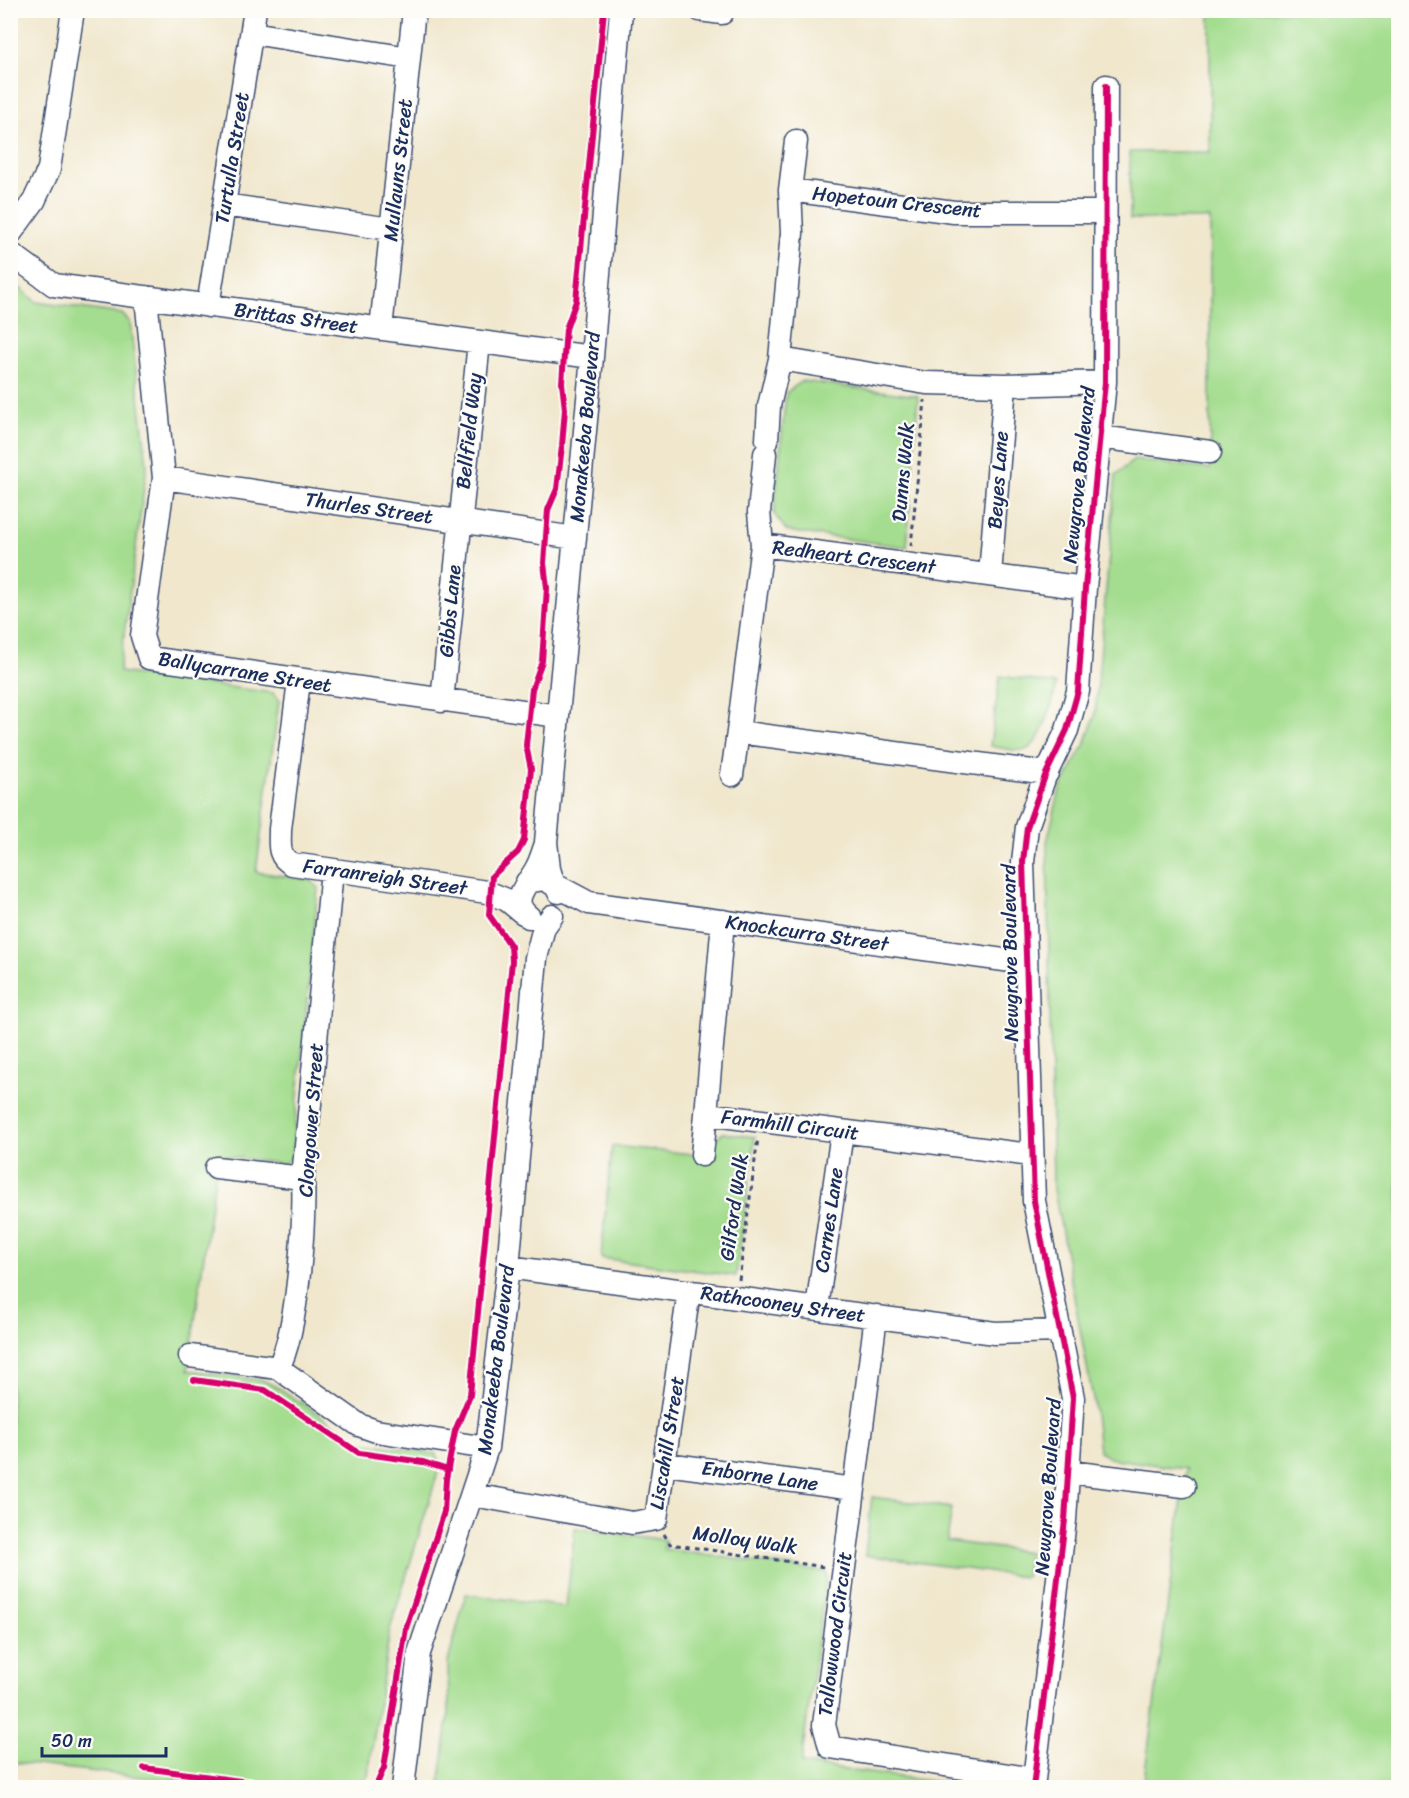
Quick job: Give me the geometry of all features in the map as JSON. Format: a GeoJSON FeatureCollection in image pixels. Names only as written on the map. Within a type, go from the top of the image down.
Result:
{"type":"FeatureCollection","features":[{"type":"Feature","properties":{"kind":"street"},"geometry":{"type":"LineString","coordinates":[[10,234],[34,201],[50,169],[74,10]]}},
{"type":"Feature","properties":{"kind":"street","name":"Turtulla Street"},"geometry":{"type":"LineString","coordinates":[[208,306],[255,10]]}},
{"type":"Feature","properties":{"kind":"street","name":"Mullauns Street"},"geometry":{"type":"LineString","coordinates":[[381,329],[414,10]]}},
{"type":"Feature","properties":{"kind":"street","name":"Monakeeba Boulevard"},"geometry":{"type":"LineString","coordinates":[[555,885],[549,869],[546,842],[592,357],[621,10]]}},
{"type":"Feature","properties":{"kind":"street"},"geometry":{"type":"LineString","coordinates":[[252,33],[409,58]]}},
{"type":"Feature","properties":{"kind":"street","name":"Newgrove Boulevard"},"geometry":{"type":"LineString","coordinates":[[1033,1783],[1069,1472],[1073,1398],[1034,1201],[1023,862],[1027,827],[1047,773],[1067,730],[1078,691],[1085,588],[1105,382],[1106,86]]}},
{"type":"Feature","properties":{"kind":"street"},"geometry":{"type":"LineString","coordinates":[[790,190],[796,141]]}},
{"type":"Feature","properties":{"kind":"street","name":"Hopetoun Crescent"},"geometry":{"type":"LineString","coordinates":[[762,545],[759,512],[770,406],[780,359],[792,233],[790,190],[954,212],[1105,212]]}},
{"type":"Feature","properties":{"kind":"street"},"geometry":{"type":"LineString","coordinates":[[224,205],[391,229]]}},
{"type":"Feature","properties":{"kind":"street","name":"Brittas Street"},"geometry":{"type":"LineString","coordinates":[[10,253],[54,285],[592,357]]}},
{"type":"Feature","properties":{"kind":"street","name":"Ballycarrane Street"},"geometry":{"type":"LineString","coordinates":[[146,297],[164,478],[142,636],[149,658],[558,716]]}},
{"type":"Feature","properties":{"kind":"street","name":"Bellfield Way"},"geometry":{"type":"LineString","coordinates":[[458,521],[479,342]]}},
{"type":"Feature","properties":{"kind":"street"},"geometry":{"type":"LineString","coordinates":[[780,359],[926,383],[1005,385],[1105,382]]}},
{"type":"Feature","properties":{"kind":"street","name":"Beyes Lane"},"geometry":{"type":"LineString","coordinates":[[990,575],[1005,385]]}},
{"type":"Feature","properties":{"kind":"street"},"geometry":{"type":"LineString","coordinates":[[1100,437],[1210,453]]}},
{"type":"Feature","properties":{"kind":"street","name":"Thurles Street"},"geometry":{"type":"LineString","coordinates":[[164,478],[575,538]]}},
{"type":"Feature","properties":{"kind":"street","name":"Gibbs Lane"},"geometry":{"type":"LineString","coordinates":[[442,701],[458,521]]}},
{"type":"Feature","properties":{"kind":"street","name":"Redheart Crescent"},"geometry":{"type":"LineString","coordinates":[[732,775],[762,545],[1085,588]]}},
{"type":"Feature","properties":{"kind":"street","name":"Farranreigh Street"},"geometry":{"type":"LineString","coordinates":[[299,681],[280,851],[283,859],[292,864],[487,892],[507,900],[524,913]]}},
{"type":"Feature","properties":{"kind":"street"},"geometry":{"type":"LineString","coordinates":[[738,732],[1047,773]]}},
{"type":"Feature","properties":{"kind":"street","name":"Monakeeba Boulevard"},"geometry":{"type":"LineString","coordinates":[[527,883],[537,867],[546,842]]}},
{"type":"Feature","properties":{"kind":"street","name":"Clongower Street"},"geometry":{"type":"LineString","coordinates":[[278,1368],[289,1342],[304,1207],[303,1178],[332,870]]}},
{"type":"Feature","properties":{"kind":"street"},"geometry":{"type":"LineString","coordinates":[[544,879],[555,885],[560,901],[552,916],[535,920],[524,913],[519,894],[527,883],[544,879]]}},
{"type":"Feature","properties":{"kind":"street","name":"Farranreigh Street"},"geometry":{"type":"LineString","coordinates":[[487,892],[527,883]]}},
{"type":"Feature","properties":{"kind":"street","name":"Knockcurra Street"},"geometry":{"type":"LineString","coordinates":[[555,885],[589,903],[1026,963]]}},
{"type":"Feature","properties":{"kind":"street","name":"Knockcurra Street"},"geometry":{"type":"LineString","coordinates":[[552,916],[589,903]]}},
{"type":"Feature","properties":{"kind":"street","name":"Monakeeba Boulevard"},"geometry":{"type":"LineString","coordinates":[[524,913],[530,926],[536,958]]}},
{"type":"Feature","properties":{"kind":"street","name":"Monakeeba Boulevard"},"geometry":{"type":"LineString","coordinates":[[403,1788],[419,1653],[487,1448],[508,1267],[536,958],[544,927],[552,916]]}},
{"type":"Feature","properties":{"kind":"street","name":"Farmhill Circuit"},"geometry":{"type":"LineString","coordinates":[[723,921],[706,1114],[1031,1155]]}},
{"type":"Feature","properties":{"kind":"street"},"geometry":{"type":"LineString","coordinates":[[702,1155],[706,1114]]}},
{"type":"Feature","properties":{"kind":"street","name":"Carnes Lane"},"geometry":{"type":"LineString","coordinates":[[817,1308],[842,1132]]}},
{"type":"Feature","properties":{"kind":"street"},"geometry":{"type":"LineString","coordinates":[[216,1168],[303,1178]]}},
{"type":"Feature","properties":{"kind":"street","name":"Rathcooney Street"},"geometry":{"type":"LineString","coordinates":[[508,1267],[995,1333],[1058,1331]]}},
{"type":"Feature","properties":{"kind":"street","name":"Liscahill Street"},"geometry":{"type":"LineString","coordinates":[[473,1495],[632,1523],[656,1519],[690,1291]]}},
{"type":"Feature","properties":{"kind":"street","name":"Tallowwood Circuit"},"geometry":{"type":"LineString","coordinates":[[876,1316],[824,1725],[830,1747],[1033,1783]]}},
{"type":"Feature","properties":{"kind":"street"},"geometry":{"type":"LineString","coordinates":[[190,1356],[278,1368],[359,1425],[376,1431],[487,1448]]}},
{"type":"Feature","properties":{"kind":"street","name":"Enborne Lane"},"geometry":{"type":"LineString","coordinates":[[666,1464],[854,1489]]}},
{"type":"Feature","properties":{"kind":"street"},"geometry":{"type":"LineString","coordinates":[[1069,1472],[1184,1486]]}},
{"type":"Feature","properties":{"kind":"green space"},"geometry":{"type":"Polygon","coordinates":[[[1210,11],[1398,11],[1398,1787],[1143,1787],[1186,1469],[1109,1458],[1099,1451],[1094,1404],[1053,1184],[1047,842],[1060,789],[1085,744],[1095,715],[1116,475],[1134,460],[1210,469],[1210,219],[1130,219],[1130,152],[1210,152],[1210,11]]]}},
{"type":"Feature","properties":{"kind":"green space"},"geometry":{"type":"Polygon","coordinates":[[[10,279],[36,302],[122,314],[130,322],[147,465],[119,672],[273,693],[279,701],[256,872],[311,880],[318,888],[292,1157],[284,1164],[218,1155],[188,1370],[265,1381],[360,1442],[436,1454],[441,1462],[390,1629],[368,1776],[353,1787],[229,1787],[11,1762],[10,279]]]}},
{"type":"Feature","properties":{"kind":"green space"},"geometry":{"type":"Polygon","coordinates":[[[802,381],[918,396],[907,547],[787,531],[774,514],[786,393],[802,381]]]}},
{"type":"Feature","properties":{"kind":"green space"},"geometry":{"type":"Polygon","coordinates":[[[1000,676],[1056,684],[1053,701],[1041,732],[1036,741],[1024,750],[990,746],[1000,676]]]}},
{"type":"Feature","properties":{"kind":"green space"},"geometry":{"type":"Polygon","coordinates":[[[723,1133],[755,1137],[736,1276],[601,1258],[612,1146],[713,1156],[714,1140],[723,1133]]]}},
{"type":"Feature","properties":{"kind":"green space"},"geometry":{"type":"Polygon","coordinates":[[[872,1497],[952,1508],[947,1541],[1029,1552],[1025,1577],[865,1555],[872,1497]]]}},
{"type":"Feature","properties":{"kind":"green space"},"geometry":{"type":"Polygon","coordinates":[[[575,1528],[665,1540],[664,1549],[827,1572],[801,1764],[976,1787],[439,1787],[449,1713],[448,1662],[466,1594],[566,1607],[575,1528]]]}},
{"type":"Feature","properties":{"kind":"cycle path"},"geometry":{"type":"LineString","coordinates":[[375,1788],[384,1768],[406,1628],[444,1512],[446,1479],[455,1431],[470,1395],[512,961],[511,946],[489,915],[492,876],[518,852],[524,840],[531,769],[526,745],[532,689],[542,661],[547,588],[544,563],[548,510],[557,489],[562,446],[565,409],[562,383],[566,329],[576,301],[604,10]]}},
{"type":"Feature","properties":{"kind":"cycle path"},"geometry":{"type":"LineString","coordinates":[[1033,1788],[1065,1520],[1073,1398],[1034,1201],[1023,862],[1027,827],[1045,776],[1067,730],[1078,691],[1085,588],[1105,382],[1106,86]]}},
{"type":"Feature","properties":{"kind":"cycle path"},"geometry":{"type":"LineString","coordinates":[[194,1380],[265,1390],[359,1453],[423,1462],[448,1470]]}},
{"type":"Feature","properties":{"kind":"cycle path"},"geometry":{"type":"LineString","coordinates":[[144,1768],[293,1788]]}}]}
